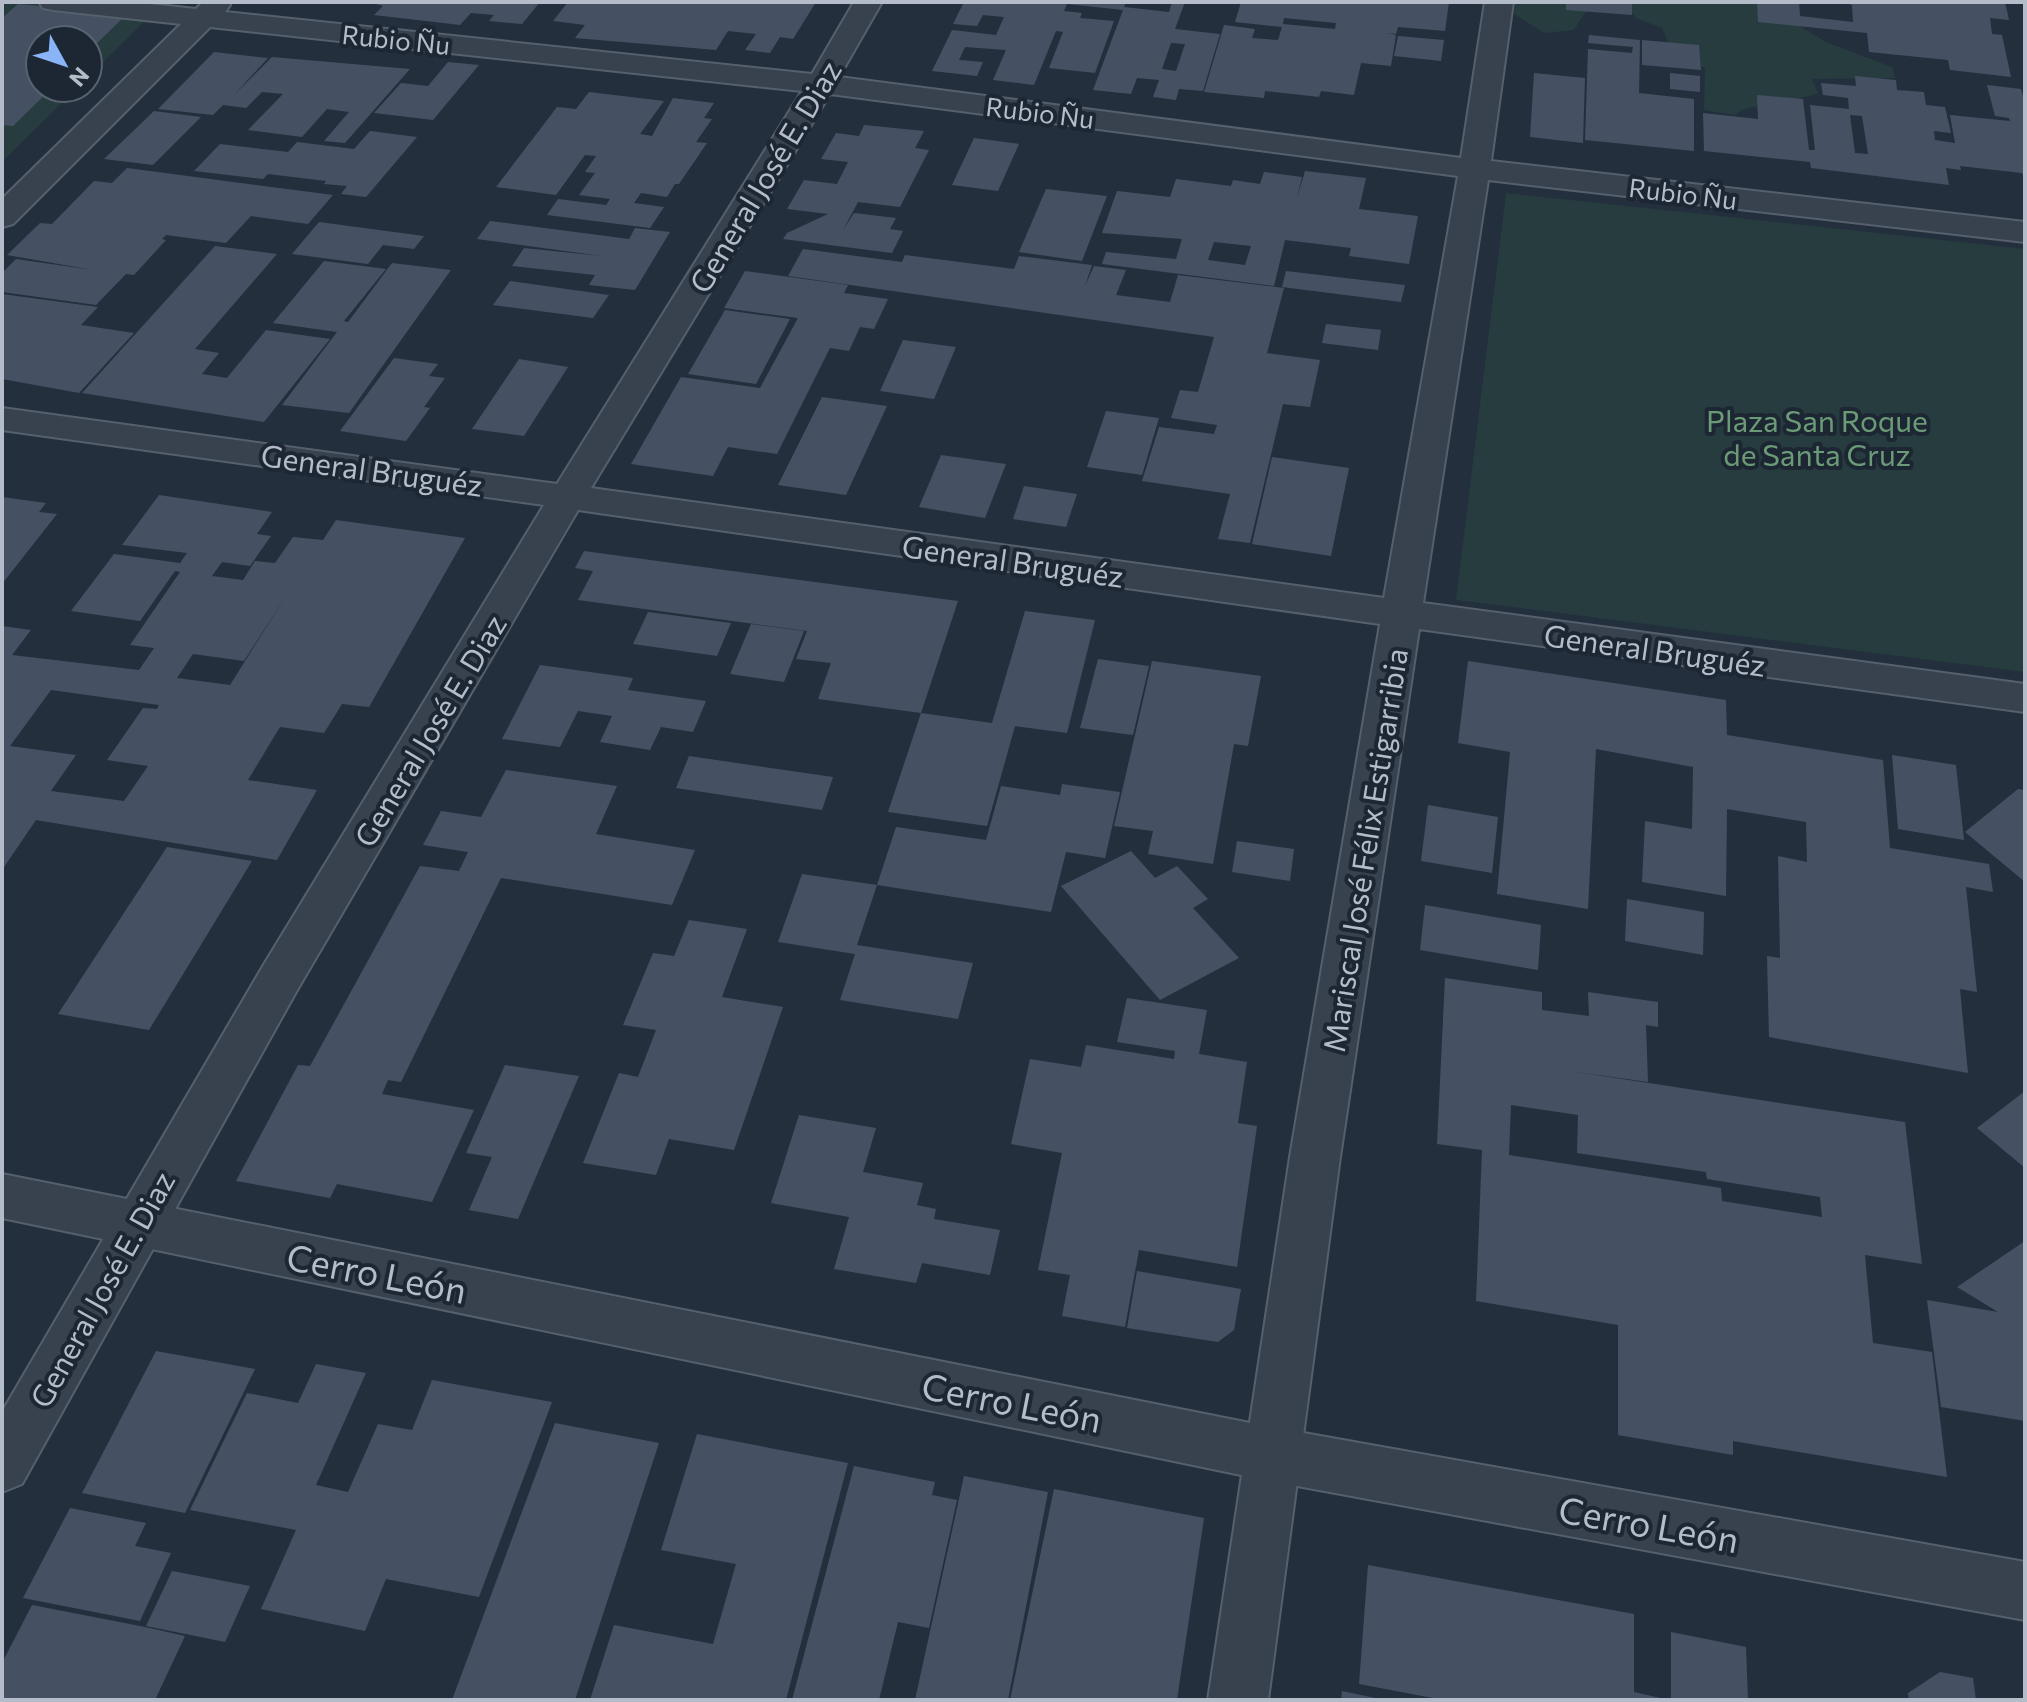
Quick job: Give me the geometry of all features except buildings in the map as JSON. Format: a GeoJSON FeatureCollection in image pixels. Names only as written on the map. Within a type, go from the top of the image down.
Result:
{"type":"FeatureCollection","features":[{"type":"Feature","properties":{"kind":"street","name":"Rubio Ñu"},"geometry":{"type":"LineString","coordinates":[[53,2],[211,10],[822,84],[1476,169],[2025,232]]}},
{"type":"Feature","properties":{"kind":"street","name":"General José E. Diaz"},"geometry":{"type":"LineString","coordinates":[[2,1465],[136,1223],[568,496],[822,84],[868,2]]}},
{"type":"Feature","properties":{"kind":"street","name":"Mariscal José Félix Estigarribia"},"geometry":{"type":"LineString","coordinates":[[1238,1700],[1270,1454],[1401,615],[1476,169],[1499,2]]}},
{"type":"Feature","properties":{"kind":"street"},"geometry":{"type":"LineString","coordinates":[[2,217],[211,10]]}},
{"type":"Feature","properties":{"kind":"street","name":"General Bruguéz"},"geometry":{"type":"LineString","coordinates":[[2,419],[1401,615],[2025,698]]}},
{"type":"Feature","properties":{"kind":"street","name":"Cerro León"},"geometry":{"type":"LineString","coordinates":[[2,1196],[1270,1454],[2025,1591]]}},
{"type":"Feature","properties":{"kind":"green space"},"geometry":{"type":"Polygon","coordinates":[[[2,2],[36,2],[151,15],[104,61],[104,24],[24,24],[24,104],[61,104],[2,162],[2,2]]]}},
{"type":"Feature","properties":{"kind":"green space"},"geometry":{"type":"Polygon","coordinates":[[[1516,2],[1592,2],[1574,30],[1544,33],[1514,14],[1516,2]]]}},
{"type":"Feature","properties":{"kind":"green space"},"geometry":{"type":"Polygon","coordinates":[[[1624,2],[1771,2],[1774,10],[1826,42],[1892,67],[1895,78],[1812,79],[1818,93],[1810,96],[1744,109],[1734,115],[1704,110],[1705,68],[1671,49],[1662,28],[1636,18],[1624,2]]]}},
{"type":"Feature","properties":{"kind":"green space","name":"Plaza San Roque de Santa Cruz"},"geometry":{"type":"Polygon","coordinates":[[[1506,193],[2025,249],[2025,672],[1456,600],[1506,193]]]}}]}
